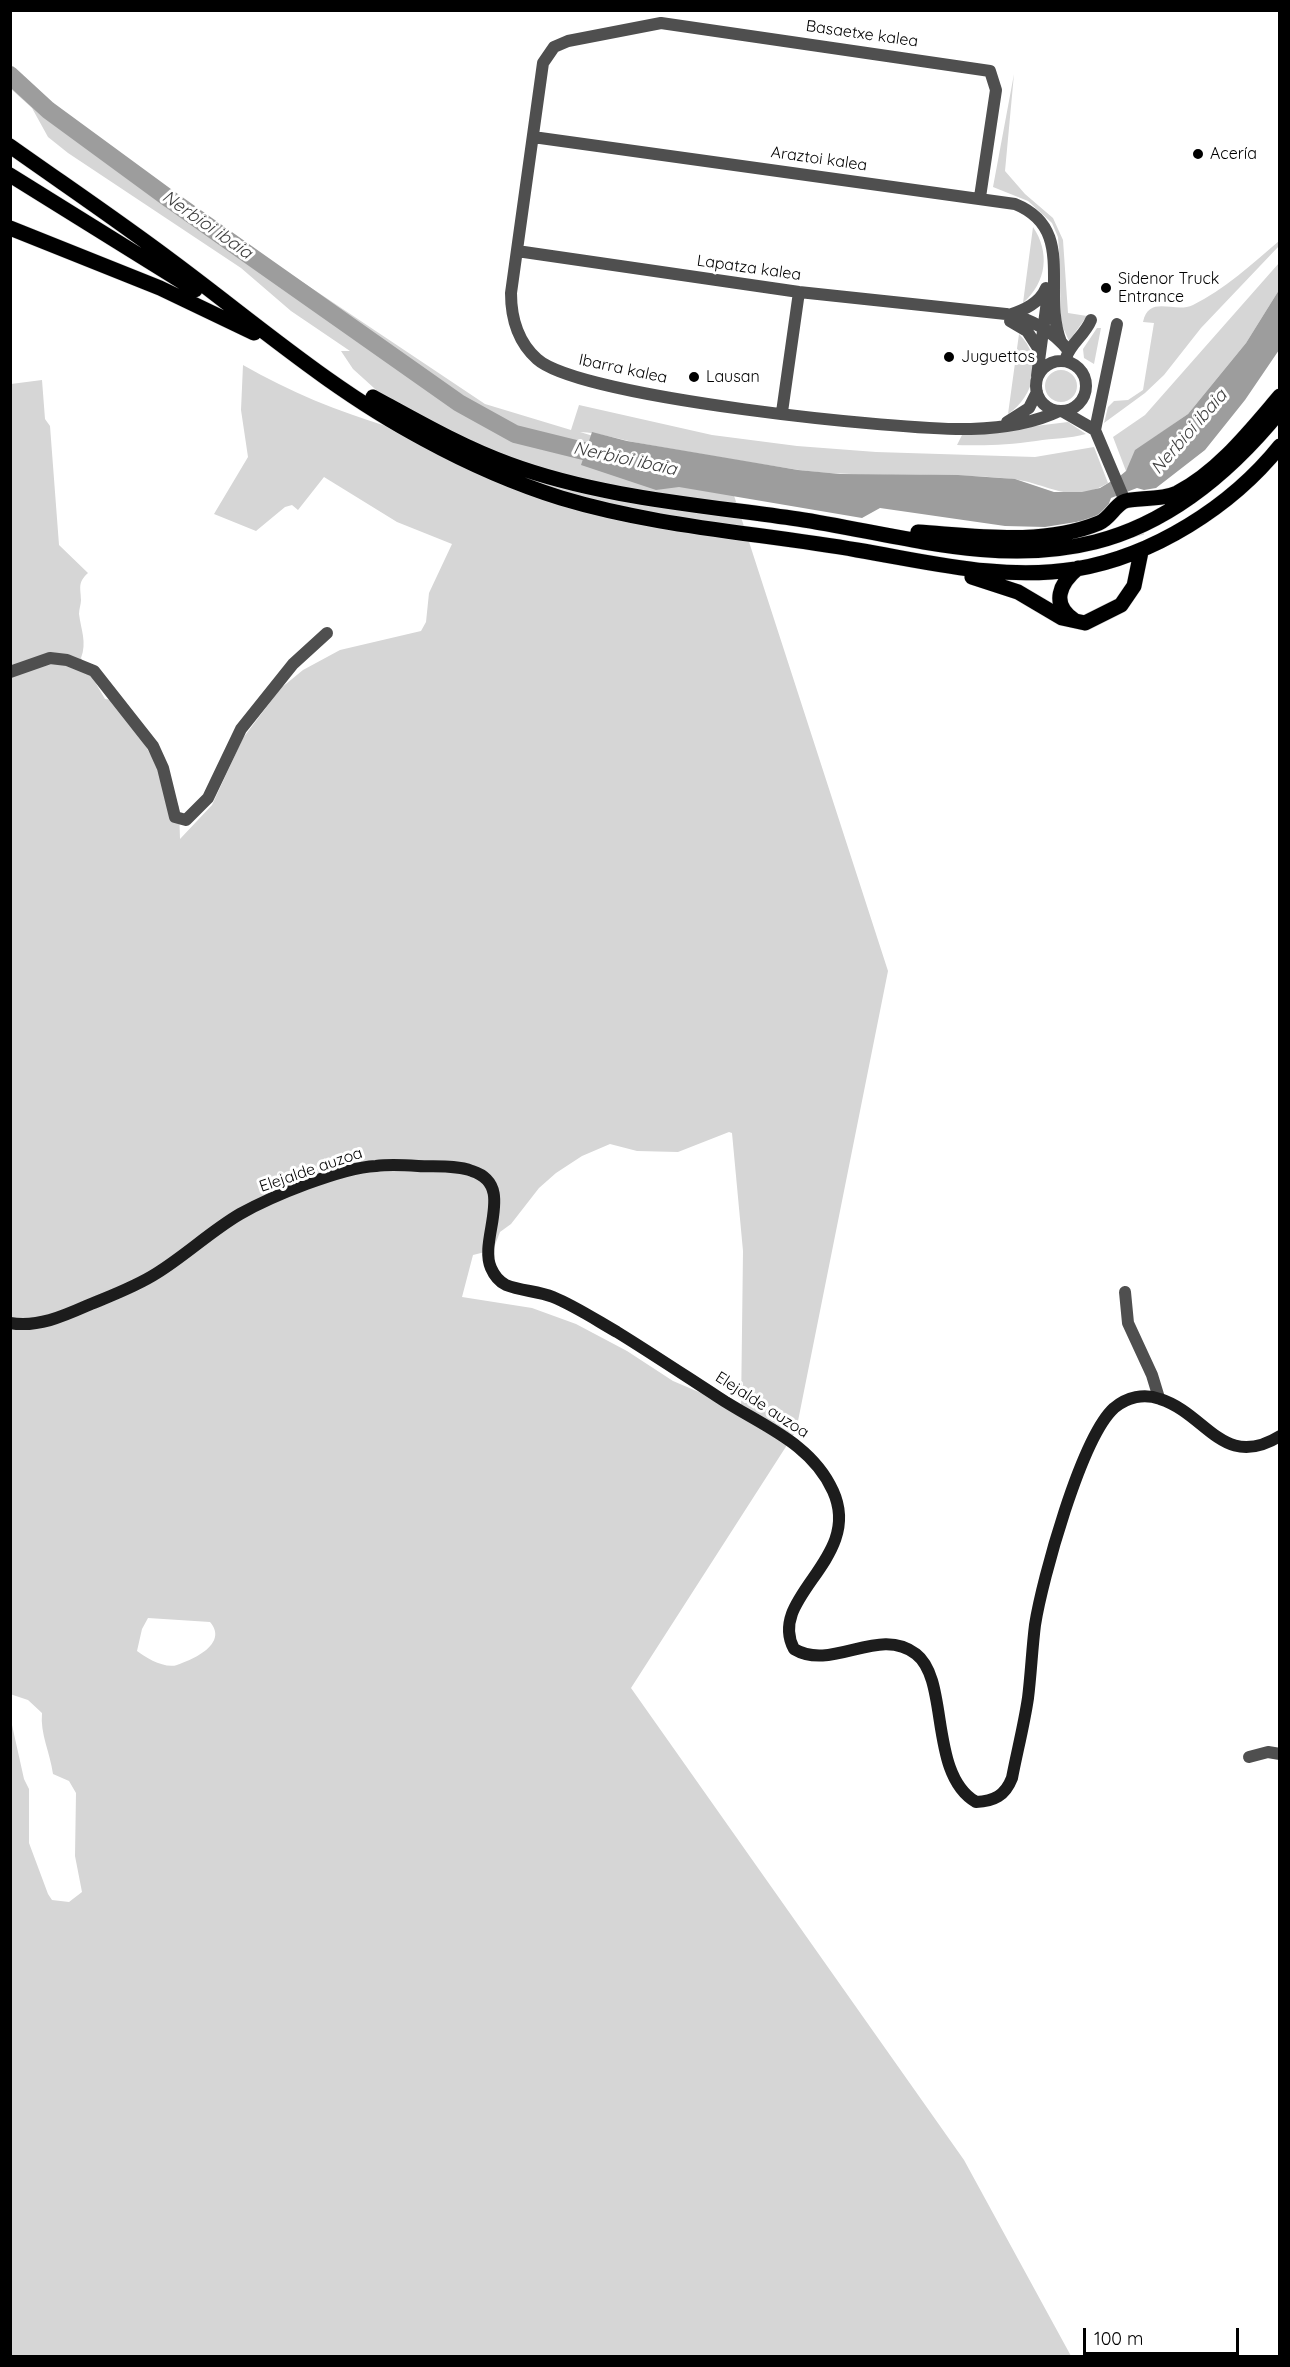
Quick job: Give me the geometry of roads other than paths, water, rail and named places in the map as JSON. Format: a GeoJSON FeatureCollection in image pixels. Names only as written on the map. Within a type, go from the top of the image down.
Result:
{"type":"FeatureCollection","features":[{"type":"Feature","properties":{"kind":"main road"},"geometry":{"type":"LineString","coordinates":[[10,146],[173,262],[341,389],[420,437],[499,476],[543,492],[615,512],[858,550],[929,565],[1018,592],[1062,618],[1079,623],[1093,621],[1121,605],[1134,586],[1141,552]]}},
{"type":"Feature","properties":{"kind":"main road"},"geometry":{"type":"LineString","coordinates":[[10,175],[283,347]]}},
{"type":"Feature","properties":{"kind":"main road"},"geometry":{"type":"LineString","coordinates":[[10,228],[160,288],[283,347],[426,426],[509,464],[568,482],[621,492],[862,529],[980,550],[1041,552],[1097,542],[1144,523],[1195,494],[1238,460],[1280,411]]}},
{"type":"Feature","properties":{"kind":"main road"},"geometry":{"type":"LineString","coordinates":[[862,529],[1030,537],[1076,531],[1102,522],[1125,501],[1154,500],[1176,493],[1192,483],[1240,442],[1280,396]]}},
{"type":"Feature","properties":{"kind":"main road"},"geometry":{"type":"LineString","coordinates":[[929,565],[1006,573],[1042,573],[1078,568],[1124,557],[1185,526],[1253,476],[1280,446]]}},
{"type":"Feature","properties":{"kind":"main road"},"geometry":{"type":"LineString","coordinates":[[1125,501],[1133,522]]}},
{"type":"Feature","properties":{"kind":"main road"},"geometry":{"type":"LineString","coordinates":[[1078,568],[1067,577],[1058,593],[1066,615],[1079,623]]}},
{"type":"Feature","properties":{"kind":"street","name":"Basaetxe kalea"},"geometry":{"type":"LineString","coordinates":[[533,137],[543,63],[554,47],[568,41],[662,23],[990,71],[996,90],[980,197]]}},
{"type":"Feature","properties":{"kind":"street","name":"Araztoi kalea"},"geometry":{"type":"LineString","coordinates":[[533,137],[980,197],[1015,204],[1034,213],[1048,232],[1052,244],[1053,273]]}},
{"type":"Feature","properties":{"kind":"street","name":"Ibarra kalea"},"geometry":{"type":"LineString","coordinates":[[533,137],[511,312],[524,345],[538,360],[573,376],[608,385],[903,428],[973,429],[1031,423],[1060,411]]}},
{"type":"Feature","properties":{"kind":"street","name":"Lapatza kalea"},"geometry":{"type":"LineString","coordinates":[[517,251],[799,292],[977,313]]}},
{"type":"Feature","properties":{"kind":"street"},"geometry":{"type":"LineString","coordinates":[[1009,315],[1030,306],[1043,295],[1053,273]]}},
{"type":"Feature","properties":{"kind":"street"},"geometry":{"type":"LineString","coordinates":[[1053,273],[1042,327],[1036,392],[1045,405],[1095,425]]}},
{"type":"Feature","properties":{"kind":"street"},"geometry":{"type":"LineString","coordinates":[[1053,273],[1053,314],[1065,351]]}},
{"type":"Feature","properties":{"kind":"street"},"geometry":{"type":"LineString","coordinates":[[782,412],[799,292]]}},
{"type":"Feature","properties":{"kind":"street"},"geometry":{"type":"LineString","coordinates":[[977,313],[1009,315],[1042,327],[1081,369],[1095,425],[1125,501]]}},
{"type":"Feature","properties":{"kind":"street"},"geometry":{"type":"LineString","coordinates":[[977,313],[1022,326],[1040,351]]}},
{"type":"Feature","properties":{"kind":"street"},"geometry":{"type":"LineString","coordinates":[[1037,377],[1040,371],[1086,333],[1091,320]]}},
{"type":"Feature","properties":{"kind":"street"},"geometry":{"type":"LineString","coordinates":[[1095,425],[1117,324]]}},
{"type":"Feature","properties":{"kind":"street"},"geometry":{"type":"LineString","coordinates":[[1060,411],[1076,406],[1085,393],[1086,386]]}},
{"type":"Feature","properties":{"kind":"street","name":"Ibarra kalea"},"geometry":{"type":"LineString","coordinates":[[1000,425],[1022,414],[1034,400],[1036,392]]}},
{"type":"Feature","properties":{"kind":"street"},"geometry":{"type":"LineString","coordinates":[[10,672],[50,658],[67,660],[94,671],[153,746],[163,768],[175,817],[186,820],[208,798],[241,729],[293,664],[327,633]]}},
{"type":"Feature","properties":{"kind":"street","name":"Elejalde auzoa"},"geometry":{"type":"LineString","coordinates":[[10,1323],[42,1323],[101,1300],[155,1275],[240,1214],[274,1198],[356,1169],[397,1165],[453,1167],[473,1171],[483,1176],[494,1193],[496,1205],[487,1256],[491,1268],[504,1284],[552,1297],[583,1312],[663,1359],[808,1455],[833,1492],[840,1515],[840,1530],[834,1546],[800,1597],[787,1627],[788,1638],[794,1649],[815,1658],[897,1644],[919,1656],[931,1681],[950,1769],[957,1787],[976,1802],[1000,1797],[1008,1788],[1012,1778],[1028,1698],[1035,1624],[1069,1500],[1091,1442],[1114,1408],[1137,1396],[1158,1398]]}},
{"type":"Feature","properties":{"kind":"street"},"geometry":{"type":"LineString","coordinates":[[1125,1292],[1128,1323],[1152,1375],[1158,1398],[1170,1402],[1222,1442],[1244,1449],[1264,1446],[1280,1436]]}},
{"type":"Feature","properties":{"kind":"street"},"geometry":{"type":"LineString","coordinates":[[1249,1758],[1268,1752],[1280,1754]]}},
{"type":"Feature","properties":{"kind":"water"},"geometry":{"type":"Polygon","coordinates":[[[1279,290],[1279,350],[1245,400],[1205,450],[1156,488],[1144,490],[1137,488],[1111,498],[1107,509],[1095,519],[1045,527],[1005,526],[880,508],[862,518],[679,487],[656,490],[581,465],[592,432],[627,441],[798,470],[840,474],[958,475],[1015,479],[1054,492],[1082,492],[1100,488],[1126,471],[1135,450],[1188,414],[1246,343],[1279,290]]]}},
{"type":"Feature","properties":{"kind":"waterway","name":"Nerbioi ibaia"},"geometry":{"type":"LineString","coordinates":[[10,75],[48,110],[168,198],[459,403],[515,434],[608,457]]}},
{"type":"Feature","properties":{"kind":"tunnel"},"geometry":{"type":"LineString","coordinates":[[1133,522],[1141,552]]}},
{"type":"Feature","properties":{"kind":"place","name":"Acería"},"geometry":{"type":"Point","coordinates":[1198,154]}},
{"type":"Feature","properties":{"kind":"place","name":"Sidenor Truck Entrance"},"geometry":{"type":"Point","coordinates":[1106,288]}},
{"type":"Feature","properties":{"kind":"place","name":"Juguettos"},"geometry":{"type":"Point","coordinates":[949,357]}},
{"type":"Feature","properties":{"kind":"place","name":"Lausan"},"geometry":{"type":"Point","coordinates":[694,377]}}]}
